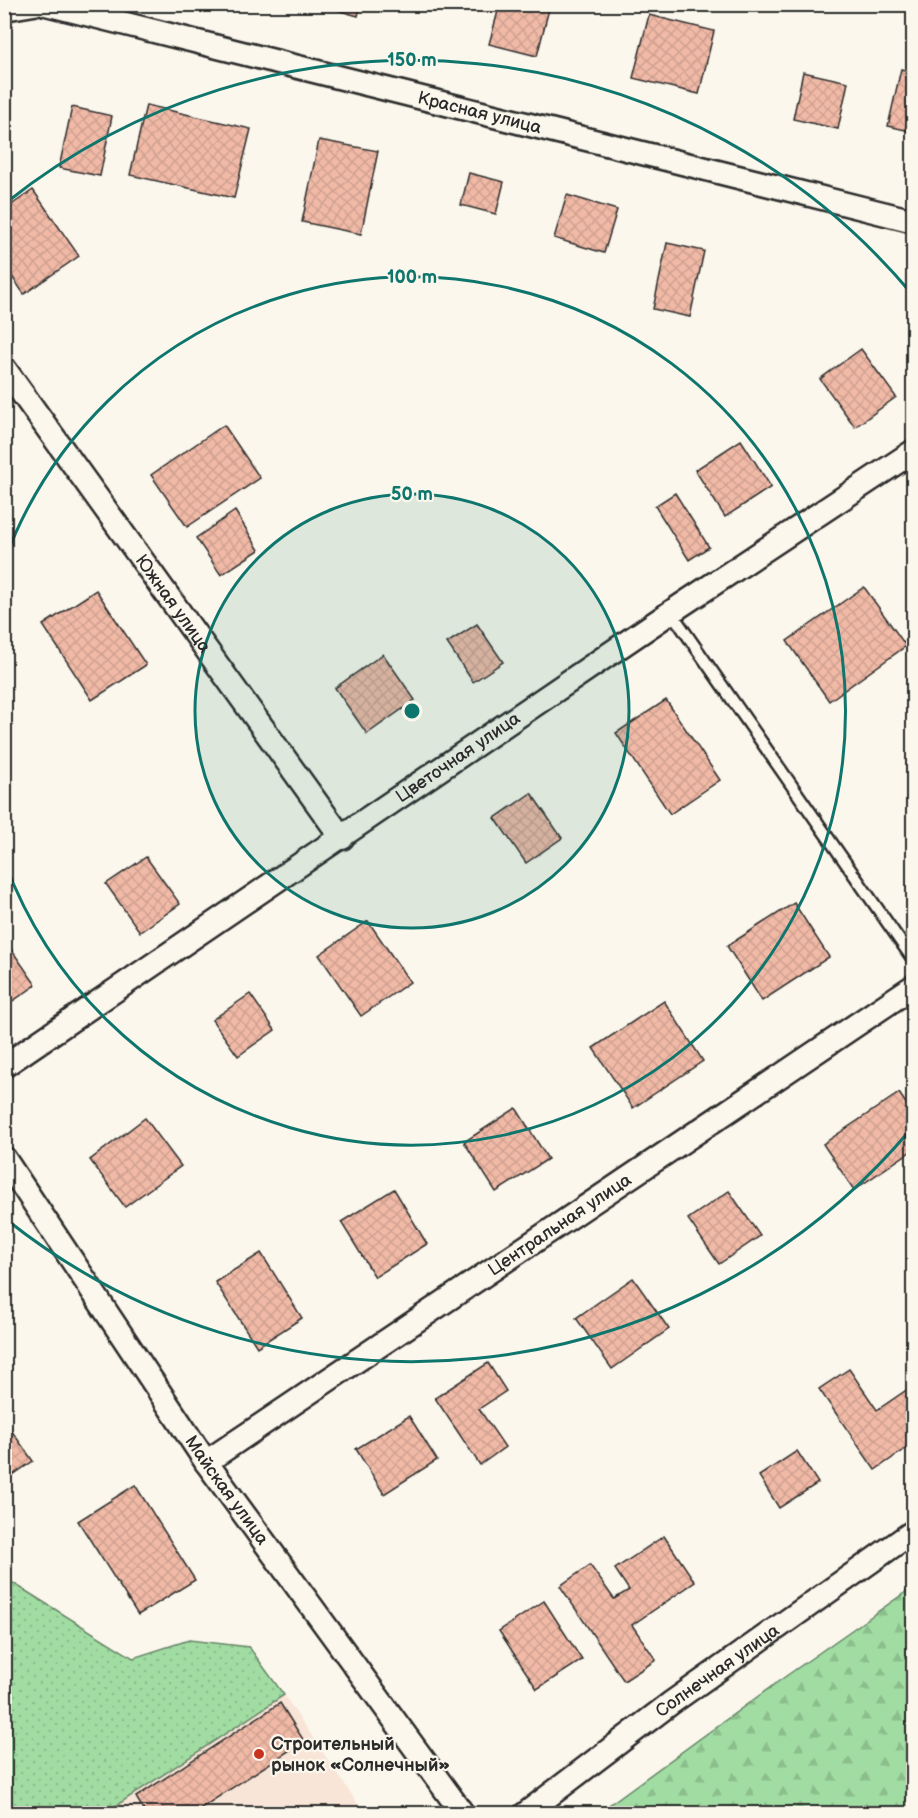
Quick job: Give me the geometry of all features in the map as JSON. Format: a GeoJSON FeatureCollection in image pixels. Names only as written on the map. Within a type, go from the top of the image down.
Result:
{"type":"FeatureCollection","features":[{"type":"Feature","properties":{"kind":"street"},"geometry":{"type":"LineString","coordinates":[[4,9],[34,4]]}},
{"type":"Feature","properties":{"kind":"street","name":"Красная улица"},"geometry":{"type":"LineString","coordinates":[[46,4],[914,221]]}},
{"type":"Feature","properties":{"kind":"street","name":"Южная улица"},"geometry":{"type":"LineString","coordinates":[[4,368],[342,838]]}},
{"type":"Feature","properties":{"kind":"street","name":"Цветочная улица"},"geometry":{"type":"LineString","coordinates":[[4,1066],[342,838],[670,612],[914,452]]}},
{"type":"Feature","properties":{"kind":"street","name":"Центральная улица"},"geometry":{"type":"LineString","coordinates":[[206,1462],[914,986]]}},
{"type":"Feature","properties":{"kind":"street","name":"Майская улица"},"geometry":{"type":"LineString","coordinates":[[4,1158],[206,1462],[463,1814]]}},
{"type":"Feature","properties":{"kind":"street","name":"Солнечная улица"},"geometry":{"type":"LineString","coordinates":[[525,1814],[671,1703],[914,1531]]}},
{"type":"Feature","properties":{"kind":"lane"},"geometry":{"type":"LineString","coordinates":[[670,612],[914,961]]}},
{"type":"Feature","properties":{"kind":"shaded area","name":"Строительный рынок «Солнечный»"},"geometry":{"type":"Polygon","coordinates":[[[284,1695],[364,1813],[105,1814],[284,1695]]]}},
{"type":"Feature","properties":{"kind":"green space"},"geometry":{"type":"Polygon","coordinates":[[[5,1578],[133,1658],[189,1640],[249,1647],[284,1695],[105,1813],[5,1813],[5,1578]]]}},
{"type":"Feature","properties":{"kind":"green space"},"geometry":{"type":"Polygon","coordinates":[[[913,1587],[913,1813],[598,1813],[779,1681],[913,1587]]]}},
{"type":"Feature","properties":{"kind":"building"},"geometry":{"type":"Polygon","coordinates":[[[316,4],[361,4],[358,16],[316,4]]]}},
{"type":"Feature","properties":{"kind":"building"},"geometry":{"type":"Polygon","coordinates":[[[500,4],[550,5],[537,56],[489,44],[500,4]]]}},
{"type":"Feature","properties":{"kind":"building"},"geometry":{"type":"Polygon","coordinates":[[[649,15],[714,31],[699,94],[633,78],[649,15]]]}},
{"type":"Feature","properties":{"kind":"building"},"geometry":{"type":"Polygon","coordinates":[[[901,69],[914,72],[914,132],[888,126],[901,69]]]}},
{"type":"Feature","properties":{"kind":"building"},"geometry":{"type":"Polygon","coordinates":[[[803,72],[848,82],[838,129],[793,119],[803,72]]]}},
{"type":"Feature","properties":{"kind":"building"},"geometry":{"type":"Polygon","coordinates":[[[146,105],[251,129],[234,198],[130,175],[146,105]]]}},
{"type":"Feature","properties":{"kind":"building"},"geometry":{"type":"Polygon","coordinates":[[[72,107],[112,116],[100,176],[59,168],[72,107]]]}},
{"type":"Feature","properties":{"kind":"building"},"geometry":{"type":"Polygon","coordinates":[[[319,140],[378,151],[361,234],[302,222],[319,140]]]}},
{"type":"Feature","properties":{"kind":"building"},"geometry":{"type":"Polygon","coordinates":[[[469,173],[504,182],[496,214],[461,205],[469,173]]]}},
{"type":"Feature","properties":{"kind":"building"},"geometry":{"type":"Polygon","coordinates":[[[33,190],[79,256],[24,294],[4,265],[4,210],[33,190]]]}},
{"type":"Feature","properties":{"kind":"building"},"geometry":{"type":"Polygon","coordinates":[[[567,195],[617,210],[604,253],[554,238],[567,195]]]}},
{"type":"Feature","properties":{"kind":"building"},"geometry":{"type":"Polygon","coordinates":[[[667,243],[704,251],[690,317],[653,309],[667,243]]]}},
{"type":"Feature","properties":{"kind":"building"},"geometry":{"type":"Polygon","coordinates":[[[861,349],[896,397],[855,427],[820,379],[861,349]]]}},
{"type":"Feature","properties":{"kind":"building"},"geometry":{"type":"Polygon","coordinates":[[[224,425],[260,478],[187,527],[151,475],[224,425]]]}},
{"type":"Feature","properties":{"kind":"building"},"geometry":{"type":"Polygon","coordinates":[[[741,440],[771,487],[725,517],[695,470],[741,440]]]}},
{"type":"Feature","properties":{"kind":"building"},"geometry":{"type":"Polygon","coordinates":[[[675,493],[709,547],[689,560],[655,506],[675,493]]]}},
{"type":"Feature","properties":{"kind":"building"},"geometry":{"type":"Polygon","coordinates":[[[235,511],[259,550],[221,575],[196,538],[235,511]]]}},
{"type":"Feature","properties":{"kind":"building"},"geometry":{"type":"Polygon","coordinates":[[[864,587],[906,646],[829,701],[787,641],[864,587]]]}},
{"type":"Feature","properties":{"kind":"building"},"geometry":{"type":"Polygon","coordinates":[[[96,590],[146,665],[92,700],[43,625],[96,590]]]}},
{"type":"Feature","properties":{"kind":"building"},"geometry":{"type":"Polygon","coordinates":[[[477,624],[503,662],[473,682],[447,643],[477,624]]]}},
{"type":"Feature","properties":{"kind":"building"},"geometry":{"type":"Polygon","coordinates":[[[383,654],[415,700],[367,734],[335,688],[383,654]]]}},
{"type":"Feature","properties":{"kind":"building"},"geometry":{"type":"Polygon","coordinates":[[[666,700],[720,780],[670,814],[616,733],[666,700]]]}},
{"type":"Feature","properties":{"kind":"building"},"geometry":{"type":"Polygon","coordinates":[[[531,793],[562,838],[526,863],[495,818],[531,793]]]}},
{"type":"Feature","properties":{"kind":"building"},"geometry":{"type":"Polygon","coordinates":[[[146,857],[180,904],[140,932],[106,884],[146,857]]]}},
{"type":"Feature","properties":{"kind":"building"},"geometry":{"type":"Polygon","coordinates":[[[794,903],[829,957],[762,1001],[727,946],[794,903]]]}},
{"type":"Feature","properties":{"kind":"building"},"geometry":{"type":"Polygon","coordinates":[[[368,921],[410,982],[361,1016],[319,955],[368,921]]]}},
{"type":"Feature","properties":{"kind":"building"},"geometry":{"type":"Polygon","coordinates":[[[6,942],[36,985],[4,1007],[4,943],[6,942]]]}},
{"type":"Feature","properties":{"kind":"building"},"geometry":{"type":"Polygon","coordinates":[[[250,994],[275,1030],[238,1056],[212,1020],[250,994]]]}},
{"type":"Feature","properties":{"kind":"building"},"geometry":{"type":"Polygon","coordinates":[[[664,1001],[703,1061],[633,1108],[593,1048],[664,1001]]]}},
{"type":"Feature","properties":{"kind":"building"},"geometry":{"type":"Polygon","coordinates":[[[899,1093],[914,1115],[914,1149],[854,1190],[823,1144],[899,1093]]]}},
{"type":"Feature","properties":{"kind":"building"},"geometry":{"type":"Polygon","coordinates":[[[516,1108],[548,1159],[496,1192],[464,1142],[516,1108]]]}},
{"type":"Feature","properties":{"kind":"building"},"geometry":{"type":"Polygon","coordinates":[[[145,1118],[181,1166],[125,1207],[90,1160],[145,1118]]]}},
{"type":"Feature","properties":{"kind":"building"},"geometry":{"type":"Polygon","coordinates":[[[394,1189],[427,1244],[375,1277],[341,1222],[394,1189]]]}},
{"type":"Feature","properties":{"kind":"building"},"geometry":{"type":"Polygon","coordinates":[[[729,1191],[760,1236],[719,1264],[688,1219],[729,1191]]]}},
{"type":"Feature","properties":{"kind":"building"},"geometry":{"type":"Polygon","coordinates":[[[261,1253],[302,1318],[257,1347],[215,1282],[261,1253]]]}},
{"type":"Feature","properties":{"kind":"building"},"geometry":{"type":"Polygon","coordinates":[[[633,1278],[669,1329],[612,1369],[576,1318],[633,1278]]]}},
{"type":"Feature","properties":{"kind":"building"},"geometry":{"type":"Polygon","coordinates":[[[488,1363],[506,1391],[479,1409],[505,1447],[480,1465],[435,1398],[488,1363]]]}},
{"type":"Feature","properties":{"kind":"building"},"geometry":{"type":"Polygon","coordinates":[[[849,1369],[877,1410],[914,1385],[914,1443],[875,1470],[819,1389],[849,1369]]]}},
{"type":"Feature","properties":{"kind":"building"},"geometry":{"type":"Polygon","coordinates":[[[409,1416],[437,1460],[384,1494],[356,1449],[409,1416]]]}},
{"type":"Feature","properties":{"kind":"building"},"geometry":{"type":"Polygon","coordinates":[[[4,1420],[33,1461],[4,1481],[4,1420]]]}},
{"type":"Feature","properties":{"kind":"building"},"geometry":{"type":"Polygon","coordinates":[[[797,1451],[818,1483],[779,1508],[759,1476],[797,1451]]]}},
{"type":"Feature","properties":{"kind":"building"},"geometry":{"type":"Polygon","coordinates":[[[135,1485],[195,1580],[138,1615],[78,1521],[135,1485]]]}},
{"type":"Feature","properties":{"kind":"building"},"geometry":{"type":"Polygon","coordinates":[[[664,1536],[695,1582],[632,1625],[656,1660],[624,1681],[560,1586],[590,1565],[614,1599],[629,1590],[615,1569],[664,1536]]]}},
{"type":"Feature","properties":{"kind":"building"},"geometry":{"type":"Polygon","coordinates":[[[544,1601],[582,1660],[537,1689],[499,1631],[544,1601]]]}},
{"type":"Feature","properties":{"kind":"building"},"geometry":{"type":"Polygon","coordinates":[[[280,1703],[304,1741],[192,1814],[146,1814],[136,1797],[280,1703]]]}},
{"type":"Feature","properties":{"kind":"place","name":"Строительный рынок «Солнечный»"},"geometry":{"type":"Point","coordinates":[259,1754]}}]}
